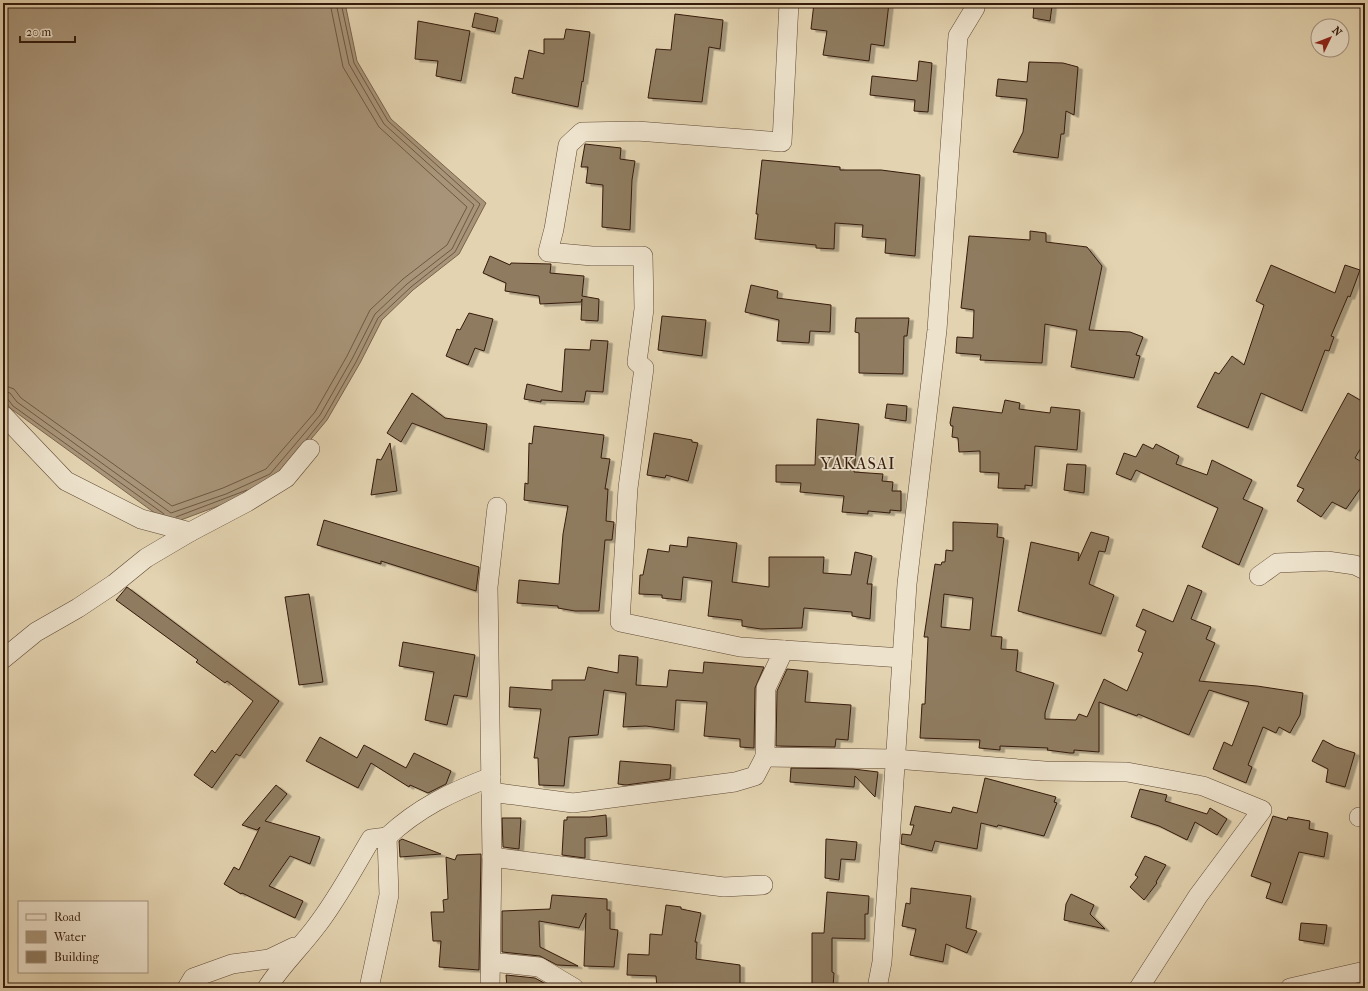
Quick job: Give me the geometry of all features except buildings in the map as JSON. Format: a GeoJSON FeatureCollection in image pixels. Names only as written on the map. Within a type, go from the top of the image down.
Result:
{"type":"FeatureCollection","features":[{"type":"Feature","properties":{"kind":"street"},"geometry":{"type":"LineString","coordinates":[[789,3],[782,142],[637,131],[582,132],[568,145],[554,229],[548,252],[592,256],[643,256],[644,309],[637,362],[644,368],[628,488],[620,622],[740,647],[902,658]]}},
{"type":"Feature","properties":{"kind":"street"},"geometry":{"type":"LineString","coordinates":[[877,988],[882,962],[907,584],[937,330],[958,36],[976,8],[976,3]]}},
{"type":"Feature","properties":{"kind":"street"},"geometry":{"type":"LineString","coordinates":[[3,415],[66,481],[141,519],[190,532]]}},
{"type":"Feature","properties":{"kind":"street"},"geometry":{"type":"LineString","coordinates":[[3,658],[36,632],[78,608],[114,584],[146,558],[190,532],[247,502],[286,478],[310,449]]}},
{"type":"Feature","properties":{"kind":"street"},"geometry":{"type":"LineString","coordinates":[[490,988],[492,857],[488,588],[497,507]]}},
{"type":"Feature","properties":{"kind":"street"},"geometry":{"type":"LineString","coordinates":[[1259,576],[1277,563],[1327,561],[1355,565],[1365,570]]}},
{"type":"Feature","properties":{"kind":"street"},"geometry":{"type":"LineString","coordinates":[[267,988],[279,969],[315,928],[344,885],[371,839],[387,837],[402,822],[450,793],[491,784],[573,803],[735,782],[755,776],[765,757],[766,688],[784,650]]}},
{"type":"Feature","properties":{"kind":"street"},"geometry":{"type":"LineString","coordinates":[[765,757],[895,759],[1045,771],[1127,772],[1204,786],[1262,810],[1198,896],[1139,988]]}},
{"type":"Feature","properties":{"kind":"street"},"geometry":{"type":"LineString","coordinates":[[369,988],[390,895],[387,837]]}},
{"type":"Feature","properties":{"kind":"street"},"geometry":{"type":"LineString","coordinates":[[492,857],[724,887],[763,885]]}},
{"type":"Feature","properties":{"kind":"street"},"geometry":{"type":"LineString","coordinates":[[186,988],[193,978],[232,964],[269,959],[302,943]]}},
{"type":"Feature","properties":{"kind":"street"},"geometry":{"type":"LineString","coordinates":[[501,963],[539,967],[574,988]]}},
{"type":"Feature","properties":{"kind":"street"},"geometry":{"type":"LineString","coordinates":[[1290,988],[1365,971]]}},
{"type":"Feature","properties":{"kind":"water"},"geometry":{"type":"Polygon","coordinates":[[[3,3],[345,3],[357,61],[391,119],[486,203],[459,254],[413,290],[382,320],[360,363],[327,420],[276,481],[229,502],[170,524],[10,408],[3,398],[3,3]]]}},
{"type":"Feature","properties":{"kind":"district","name":"YAKASAI"},"geometry":{"type":"Point","coordinates":[858,463]}}]}
